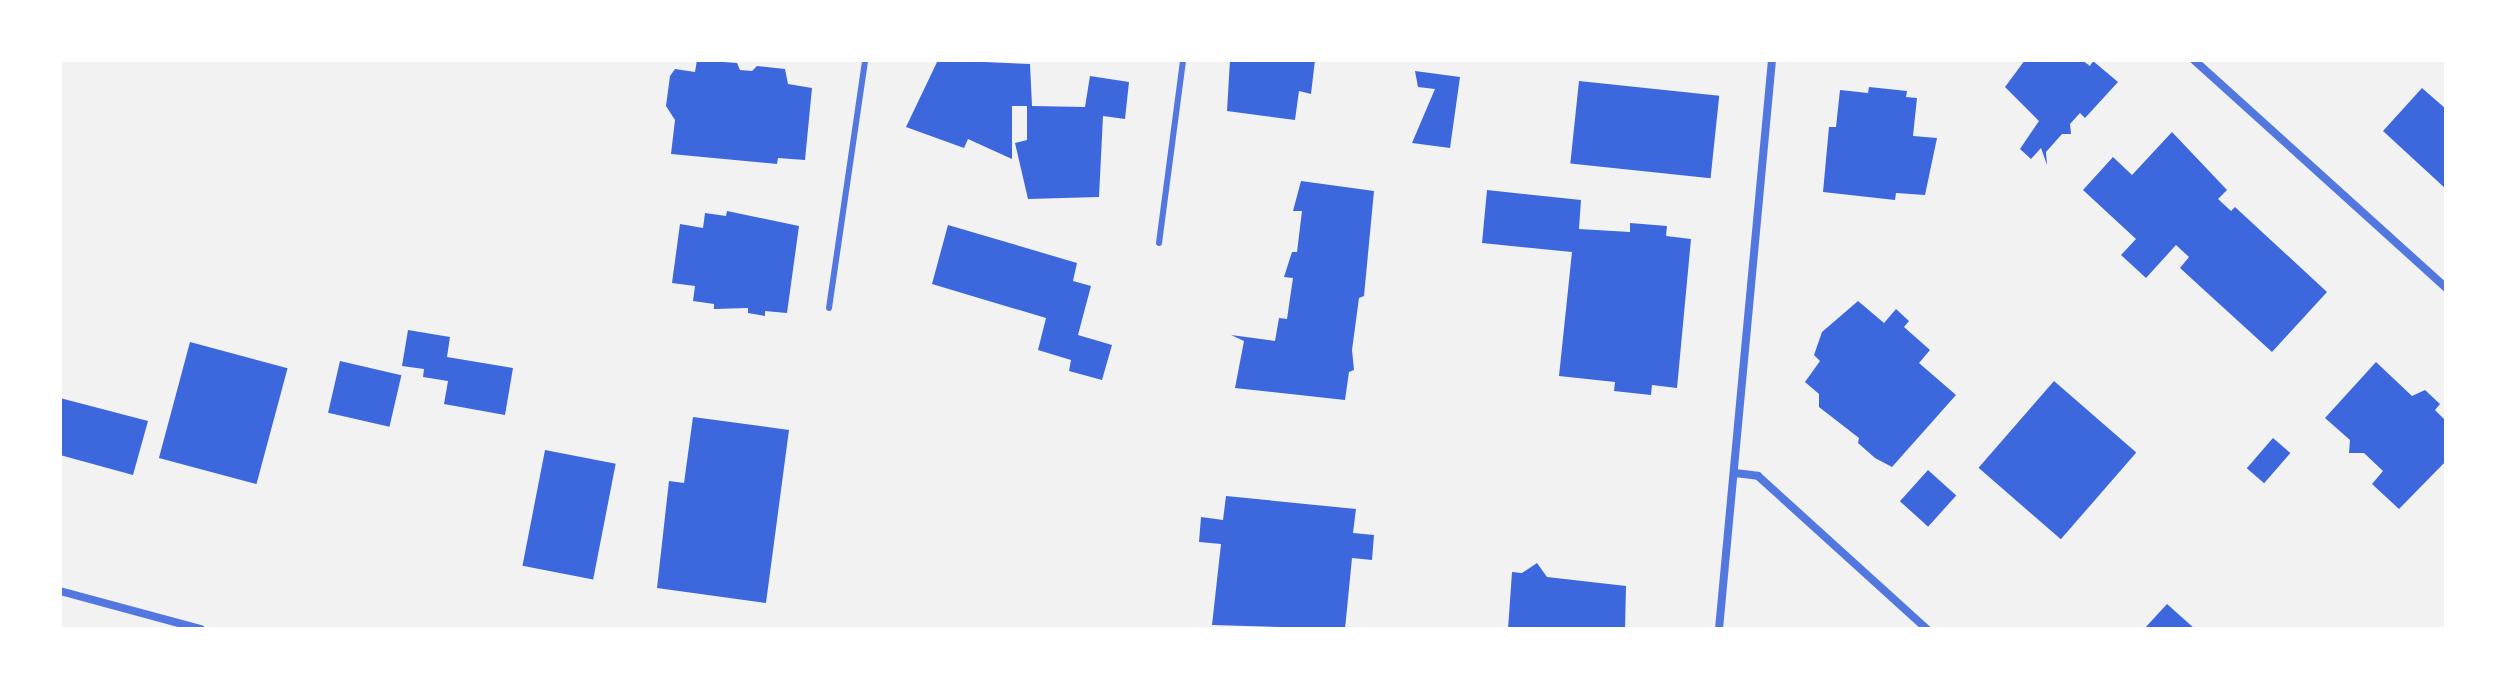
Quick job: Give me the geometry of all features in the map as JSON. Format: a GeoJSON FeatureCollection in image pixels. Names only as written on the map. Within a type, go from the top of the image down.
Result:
{"type":"FeatureCollection","features":[{"type":"Feature","properties":{"kind":"street"},"geometry":{"type":"LineString","coordinates":[[1719,629],[1772,60]]}},
{"type":"Feature","properties":{"kind":"street"},"geometry":{"type":"LineString","coordinates":[[2194,60],[2446,288]]}},
{"type":"Feature","properties":{"kind":"street"},"geometry":{"type":"LineString","coordinates":[[1735,473],[1758,476],[1927,629]]}},
{"type":"Feature","properties":{"kind":"street"},"geometry":{"type":"LineString","coordinates":[[60,591],[201,629]]}},
{"type":"Feature","properties":{"kind":"lane"},"geometry":{"type":"LineString","coordinates":[[829,308],[865,60]]}},
{"type":"Feature","properties":{"kind":"lane"},"geometry":{"type":"LineString","coordinates":[[1159,243],[1183,60]]}},
{"type":"Feature","properties":{"kind":"building"},"geometry":{"type":"Polygon","coordinates":[[[697,60],[737,63],[740,70],[752,71],[757,66],[785,69],[788,84],[812,88],[805,160],[778,158],[777,164],[671,154],[675,120],[666,106],[670,76],[675,69],[695,72],[697,60]]]}},
{"type":"Feature","properties":{"kind":"building"},"geometry":{"type":"Polygon","coordinates":[[[938,60],[1030,64],[1032,106],[1085,107],[1090,76],[1129,82],[1125,119],[1103,116],[1099,197],[1028,199],[1015,143],[1027,140],[1027,106],[1012,106],[1012,159],[968,139],[964,148],[906,127],[938,60]]]}},
{"type":"Feature","properties":{"kind":"building"},"geometry":{"type":"Polygon","coordinates":[[[1230,60],[1315,60],[1311,94],[1299,91],[1295,120],[1227,111],[1230,60]]]}},
{"type":"Feature","properties":{"kind":"building"},"geometry":{"type":"Polygon","coordinates":[[[2025,60],[2082,60],[2090,66],[2093,61],[2118,82],[2085,118],[2080,113],[2070,124],[2071,134],[2062,134],[2046,152],[2047,165],[2041,148],[2031,159],[2020,149],[2039,121],[2005,87],[2025,60]]]}},
{"type":"Feature","properties":{"kind":"building"},"geometry":{"type":"Polygon","coordinates":[[[1415,71],[1460,77],[1450,148],[1412,143],[1435,89],[1418,87],[1415,71]]]}},
{"type":"Feature","properties":{"kind":"building"},"geometry":{"type":"Polygon","coordinates":[[[1579,81],[1719,96],[1711,178],[1570,164],[1579,81]]]}},
{"type":"Feature","properties":{"kind":"building"},"geometry":{"type":"Polygon","coordinates":[[[1869,87],[1907,91],[1906,97],[1917,98],[1913,136],[1937,138],[1925,195],[1896,193],[1895,200],[1823,192],[1829,127],[1836,127],[1840,90],[1868,93],[1869,87]]]}},
{"type":"Feature","properties":{"kind":"building"},"geometry":{"type":"Polygon","coordinates":[[[2422,88],[2446,109],[2446,189],[2383,131],[2422,88]]]}},
{"type":"Feature","properties":{"kind":"building"},"geometry":{"type":"Polygon","coordinates":[[[2172,132],[2227,190],[2218,199],[2231,211],[2235,207],[2327,292],[2272,352],[2180,268],[2189,257],[2176,245],[2146,278],[2121,255],[2136,239],[2083,190],[2113,157],[2132,175],[2172,132]]]}},
{"type":"Feature","properties":{"kind":"building"},"geometry":{"type":"Polygon","coordinates":[[[1301,181],[1374,191],[1364,296],[1359,298],[1352,350],[1354,370],[1349,372],[1345,400],[1235,388],[1244,341],[1231,335],[1275,341],[1279,318],[1287,319],[1293,278],[1284,277],[1292,252],[1297,252],[1302,211],[1293,211],[1301,181]]]}},
{"type":"Feature","properties":{"kind":"building"},"geometry":{"type":"Polygon","coordinates":[[[1487,190],[1581,200],[1579,229],[1630,232],[1630,223],[1667,226],[1666,236],[1691,239],[1677,388],[1652,385],[1651,395],[1614,391],[1615,382],[1559,376],[1572,252],[1482,243],[1487,190]]]}},
{"type":"Feature","properties":{"kind":"building"},"geometry":{"type":"Polygon","coordinates":[[[727,211],[799,226],[787,313],[765,311],[765,316],[748,313],[748,308],[714,309],[714,304],[693,301],[695,286],[672,283],[680,224],[703,228],[705,213],[726,216],[727,211]]]}},
{"type":"Feature","properties":{"kind":"building"},"geometry":{"type":"Polygon","coordinates":[[[948,225],[1077,263],[1073,281],[1091,286],[1078,335],[1112,345],[1102,380],[1069,371],[1071,360],[1038,350],[1046,318],[932,284],[948,225]]]}},
{"type":"Feature","properties":{"kind":"building"},"geometry":{"type":"Polygon","coordinates":[[[1858,301],[1884,323],[1896,309],[1909,321],[1904,327],[1930,350],[1919,363],[1956,395],[1892,467],[1875,458],[1858,443],[1859,438],[1819,407],[1819,394],[1805,382],[1820,361],[1814,355],[1822,332],[1858,301]]]}},
{"type":"Feature","properties":{"kind":"building"},"geometry":{"type":"Polygon","coordinates":[[[408,330],[450,337],[447,357],[513,368],[505,415],[444,404],[448,381],[423,377],[424,369],[402,366],[408,330]]]}},
{"type":"Feature","properties":{"kind":"building"},"geometry":{"type":"Polygon","coordinates":[[[190,342],[288,368],[257,484],[159,458],[190,342]]]}},
{"type":"Feature","properties":{"kind":"building"},"geometry":{"type":"Polygon","coordinates":[[[340,361],[401,375],[389,427],[328,413],[340,361]]]}},
{"type":"Feature","properties":{"kind":"building"},"geometry":{"type":"Polygon","coordinates":[[[2376,362],[2412,396],[2425,390],[2440,404],[2435,410],[2446,421],[2446,461],[2399,509],[2372,484],[2383,471],[2364,453],[2349,453],[2350,440],[2325,418],[2376,362]]]}},
{"type":"Feature","properties":{"kind":"building"},"geometry":{"type":"Polygon","coordinates":[[[2054,381],[2136,453],[2061,539],[1979,468],[2054,381]]]}},
{"type":"Feature","properties":{"kind":"building"},"geometry":{"type":"Polygon","coordinates":[[[60,398],[148,421],[133,475],[60,455],[60,398]]]}},
{"type":"Feature","properties":{"kind":"building"},"geometry":{"type":"Polygon","coordinates":[[[693,417],[789,430],[766,603],[657,588],[669,481],[684,483],[693,417]]]}},
{"type":"Feature","properties":{"kind":"building"},"geometry":{"type":"Polygon","coordinates":[[[2273,438],[2290,453],[2264,483],[2247,468],[2273,438]]]}},
{"type":"Feature","properties":{"kind":"building"},"geometry":{"type":"Polygon","coordinates":[[[545,450],[616,464],[593,580],[522,566],[545,450]]]}},
{"type":"Feature","properties":{"kind":"building"},"geometry":{"type":"Polygon","coordinates":[[[1928,470],[1956,495],[1928,527],[1900,501],[1928,470]]]}},
{"type":"Feature","properties":{"kind":"building"},"geometry":{"type":"Polygon","coordinates":[[[1226,496],[1356,509],[1353,533],[1374,535],[1372,560],[1352,558],[1345,629],[1212,625],[1221,544],[1199,542],[1201,517],[1223,520],[1226,496]]]}},
{"type":"Feature","properties":{"kind":"building"},"geometry":{"type":"Polygon","coordinates":[[[1537,563],[1547,577],[1626,586],[1625,629],[1508,629],[1512,572],[1522,573],[1537,563]]]}},
{"type":"Feature","properties":{"kind":"building"},"geometry":{"type":"Polygon","coordinates":[[[2167,604],[2195,629],[2144,629],[2167,604]]]}}]}
